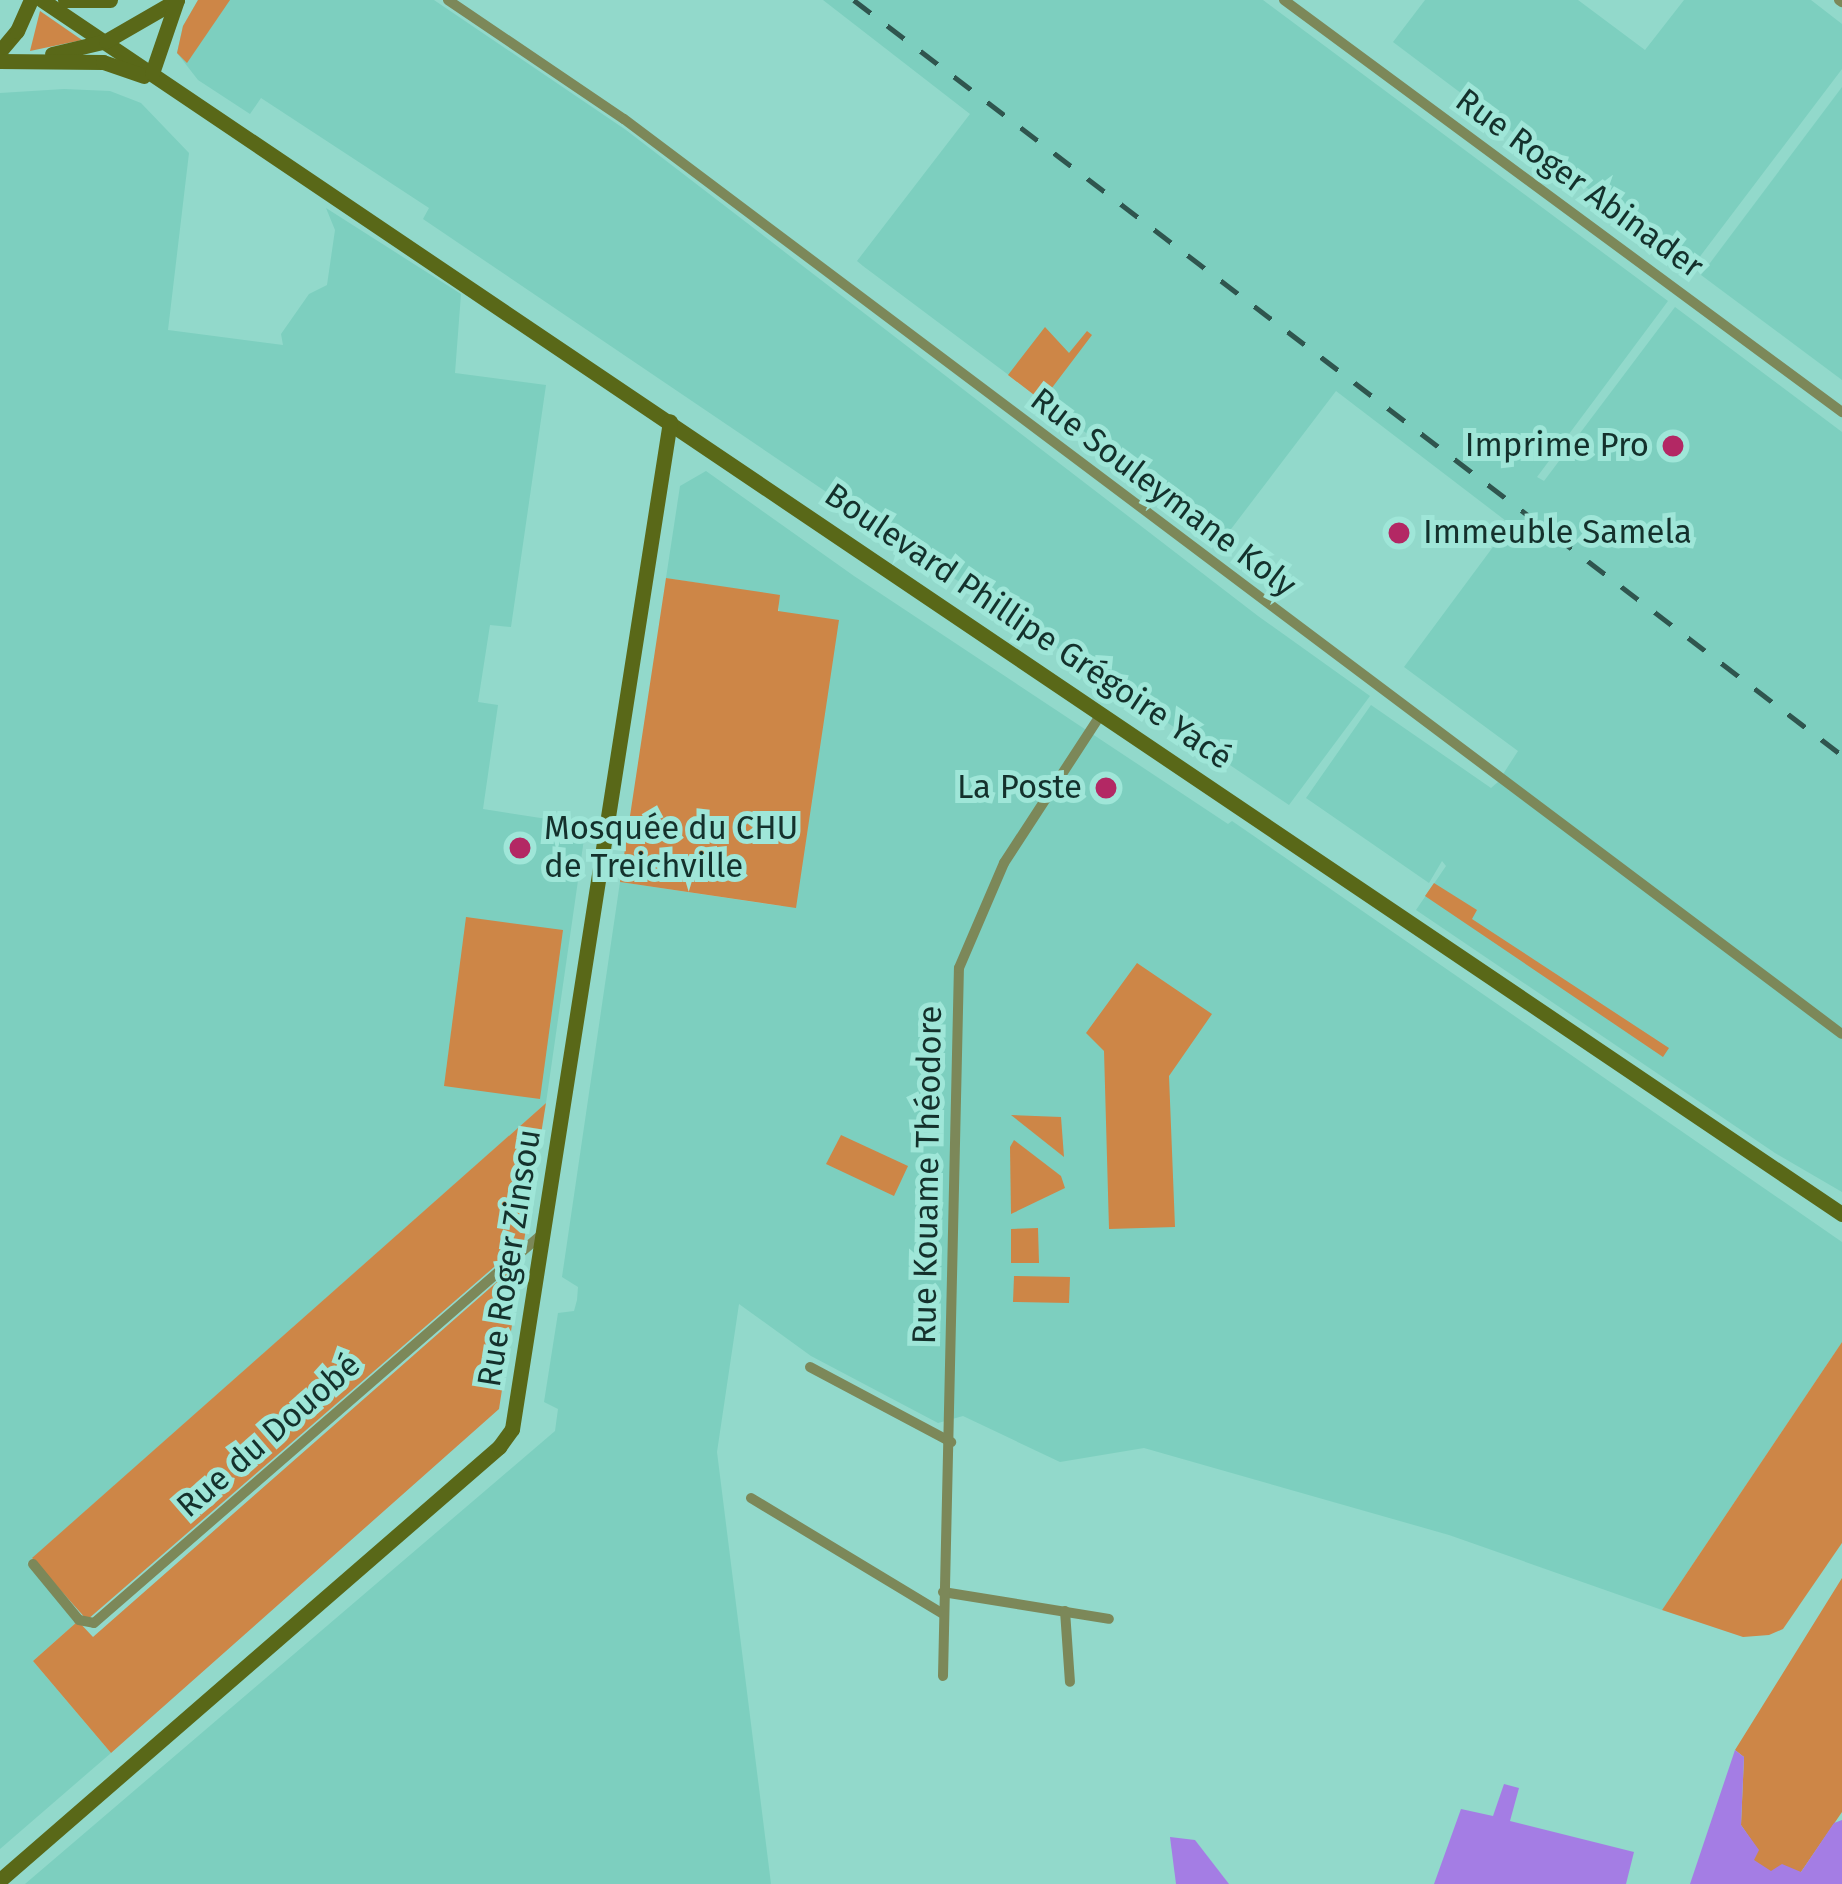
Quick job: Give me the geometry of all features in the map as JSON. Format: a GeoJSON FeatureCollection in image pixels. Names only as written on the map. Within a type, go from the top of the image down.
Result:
{"type":"FeatureCollection","features":[{"type":"Feature","properties":{"kind":"main road"},"geometry":{"type":"LineString","coordinates":[[0,51],[17,31],[32,0]]}},
{"type":"Feature","properties":{"kind":"main road","name":"Boulevard Phillipe Grégoire Yacé"},"geometry":{"type":"LineString","coordinates":[[42,0],[1842,1214]]}},
{"type":"Feature","properties":{"kind":"main road"},"geometry":{"type":"LineString","coordinates":[[64,0],[110,0]]}},
{"type":"Feature","properties":{"kind":"main road"},"geometry":{"type":"LineString","coordinates":[[38,57],[106,41],[177,0]]}},
{"type":"Feature","properties":{"kind":"main road"},"geometry":{"type":"LineString","coordinates":[[152,73],[177,0]]}},
{"type":"Feature","properties":{"kind":"main road","name":"Boulevard Phillipe Grégoire Yacé"},"geometry":{"type":"LineString","coordinates":[[0,62],[38,57],[112,64],[180,92]]}},
{"type":"Feature","properties":{"kind":"main road","name":"Rue Roger Zinsou"},"geometry":{"type":"LineString","coordinates":[[0,1880],[499,1447],[516,1411],[670,421]]}},
{"type":"Feature","properties":{"kind":"street","name":"Rue Souleymane Koly"},"geometry":{"type":"LineString","coordinates":[[448,0],[624,118],[1842,1034]]}},
{"type":"Feature","properties":{"kind":"street","name":"Rue Roger Abinader"},"geometry":{"type":"LineString","coordinates":[[1284,0],[1842,412]]}},
{"type":"Feature","properties":{"kind":"street","name":"Rue Kouame Théodore"},"geometry":{"type":"LineString","coordinates":[[943,1676],[959,968],[1004,863],[1101,713]]}},
{"type":"Feature","properties":{"kind":"street","name":"Rue du Douobé"},"geometry":{"type":"LineString","coordinates":[[32,1564],[79,1620],[94,1623],[545,1231]]}},
{"type":"Feature","properties":{"kind":"street"},"geometry":{"type":"LineString","coordinates":[[810,1367],[951,1442]]}},
{"type":"Feature","properties":{"kind":"street"},"geometry":{"type":"LineString","coordinates":[[751,1498],[942,1612]]}},
{"type":"Feature","properties":{"kind":"street"},"geometry":{"type":"LineString","coordinates":[[944,1592],[1108,1618]]}},
{"type":"Feature","properties":{"kind":"street"},"geometry":{"type":"LineString","coordinates":[[1065,1611],[1070,1682]]}},
{"type":"Feature","properties":{"kind":"shaded area"},"geometry":{"type":"Polygon","coordinates":[[[198,0],[434,0],[626,130],[1258,616],[1370,696],[1289,805],[423,219],[429,208],[261,98],[250,114],[198,80],[177,53],[183,26],[198,0]]]}},
{"type":"Feature","properties":{"kind":"shaded area"},"geometry":{"type":"Polygon","coordinates":[[[198,0],[230,0],[187,63],[177,53],[183,26],[198,0]]]}},
{"type":"Feature","properties":{"kind":"shaded area"},"geometry":{"type":"Polygon","coordinates":[[[823,0],[1263,0],[1668,301],[1537,477],[1544,481],[1675,307],[1842,432],[1842,1192],[1775,1153],[1416,910],[1446,866],[1442,861],[1429,883],[1306,798],[1371,705],[1491,788],[1498,782],[1518,751],[1404,667],[1510,524],[1336,391],[1225,537],[863,266],[857,261],[970,114],[823,0]]]}},
{"type":"Feature","properties":{"kind":"shaded area"},"geometry":{"type":"Polygon","coordinates":[[[1425,0],[1578,0],[1645,50],[1684,0],[1811,0],[1842,24],[1842,69],[1692,267],[1393,42],[1425,0]]]}},
{"type":"Feature","properties":{"kind":"shaded area"},"geometry":{"type":"Polygon","coordinates":[[[40,11],[82,40],[30,51],[40,11]]]}},
{"type":"Feature","properties":{"kind":"shaded area"},"geometry":{"type":"Polygon","coordinates":[[[1842,87],[1842,380],[1701,275],[1842,87]]]}},
{"type":"Feature","properties":{"kind":"shaded area"},"geometry":{"type":"Polygon","coordinates":[[[110,91],[141,103],[189,153],[168,330],[283,345],[281,334],[309,294],[327,285],[335,230],[326,208],[461,294],[455,373],[546,385],[511,627],[490,625],[478,702],[498,705],[483,809],[586,825],[546,1103],[27,1563],[78,1621],[33,1661],[111,1753],[0,1849],[0,93],[110,91]]]}},
{"type":"Feature","properties":{"kind":"shaded area"},"geometry":{"type":"Polygon","coordinates":[[[1045,327],[1069,353],[1087,331],[1092,335],[1042,401],[1008,375],[1045,327]]]}},
{"type":"Feature","properties":{"kind":"shaded area"},"geometry":{"type":"Polygon","coordinates":[[[706,471],[854,576],[1228,824],[1232,821],[1842,1242],[1842,1342],[1662,1610],[1449,1535],[1144,1448],[1060,1462],[963,1416],[938,1423],[811,1356],[739,1304],[717,1452],[771,1884],[25,1884],[555,1431],[558,1409],[544,1402],[558,1313],[574,1311],[577,1300],[578,1287],[562,1277],[620,882],[781,906],[779,596],[666,578],[680,486],[706,471]]]}},
{"type":"Feature","properties":{"kind":"shaded area"},"geometry":{"type":"Polygon","coordinates":[[[666,578],[780,595],[778,611],[839,620],[796,908],[620,882],[666,578]]]}},
{"type":"Feature","properties":{"kind":"shaded area"},"geometry":{"type":"Polygon","coordinates":[[[1434,883],[1477,910],[1472,919],[1669,1048],[1663,1057],[1425,896],[1434,883]]]}},
{"type":"Feature","properties":{"kind":"shaded area"},"geometry":{"type":"Polygon","coordinates":[[[466,917],[563,930],[540,1099],[444,1086],[466,917]]]}},
{"type":"Feature","properties":{"kind":"shaded area"},"geometry":{"type":"Polygon","coordinates":[[[1137,963],[1212,1014],[1169,1076],[1175,1227],[1109,1229],[1104,1051],[1086,1033],[1137,963]]]}},
{"type":"Feature","properties":{"kind":"shaded area"},"geometry":{"type":"Polygon","coordinates":[[[546,1103],[524,1241],[87,1620],[32,1558],[546,1103]]]}},
{"type":"Feature","properties":{"kind":"shaded area"},"geometry":{"type":"Polygon","coordinates":[[[1011,1115],[1061,1117],[1064,1157],[1011,1115]]]}},
{"type":"Feature","properties":{"kind":"shaded area"},"geometry":{"type":"Polygon","coordinates":[[[841,1135],[908,1166],[894,1196],[826,1164],[841,1135]]]}},
{"type":"Feature","properties":{"kind":"shaded area"},"geometry":{"type":"Polygon","coordinates":[[[1014,1140],[1061,1176],[1065,1188],[1011,1214],[1010,1147],[1014,1140]]]}},
{"type":"Feature","properties":{"kind":"shaded area"},"geometry":{"type":"Polygon","coordinates":[[[1038,1228],[1039,1263],[1011,1263],[1011,1229],[1038,1228]]]}},
{"type":"Feature","properties":{"kind":"shaded area"},"geometry":{"type":"Polygon","coordinates":[[[522,1260],[499,1409],[111,1753],[33,1661],[78,1621],[93,1637],[522,1260]]]}},
{"type":"Feature","properties":{"kind":"shaded area"},"geometry":{"type":"Polygon","coordinates":[[[1014,1276],[1070,1277],[1069,1303],[1013,1302],[1014,1276]]]}},
{"type":"Feature","properties":{"kind":"shaded area"},"geometry":{"type":"Polygon","coordinates":[[[1842,1342],[1842,1543],[1783,1629],[1769,1635],[1743,1637],[1662,1610],[1842,1342]]]}},
{"type":"Feature","properties":{"kind":"shaded area"},"geometry":{"type":"Polygon","coordinates":[[[1842,1578],[1842,1812],[1801,1872],[1771,1872],[1753,1860],[1758,1850],[1741,1825],[1744,1757],[1735,1750],[1842,1578]]]}},
{"type":"Feature","properties":{"kind":"shaded area"},"geometry":{"type":"Polygon","coordinates":[[[1735,1750],[1744,1757],[1741,1825],[1759,1850],[1754,1860],[1771,1871],[1782,1864],[1801,1872],[1834,1823],[1842,1820],[1842,1884],[1690,1884],[1735,1750]]]}},
{"type":"Feature","properties":{"kind":"shaded area"},"geometry":{"type":"Polygon","coordinates":[[[1504,1784],[1519,1788],[1510,1821],[1634,1852],[1626,1884],[1434,1884],[1461,1809],[1493,1816],[1504,1784]]]}},
{"type":"Feature","properties":{"kind":"shaded area"},"geometry":{"type":"Polygon","coordinates":[[[1170,1837],[1195,1840],[1229,1884],[1176,1884],[1170,1837]]]}},
{"type":"Feature","properties":{"kind":"railway"},"geometry":{"type":"LineString","coordinates":[[854,0],[1842,755]]}},
{"type":"Feature","properties":{"kind":"place","name":"Imprime Pro"},"geometry":{"type":"Point","coordinates":[1673,446]}},
{"type":"Feature","properties":{"kind":"place","name":"Immeuble Samela"},"geometry":{"type":"Point","coordinates":[1399,533]}},
{"type":"Feature","properties":{"kind":"place","name":"La Poste"},"geometry":{"type":"Point","coordinates":[1106,788]}},
{"type":"Feature","properties":{"kind":"place","name":"Mosquée du CHU de Treichville"},"geometry":{"type":"Point","coordinates":[520,848]}}]}
